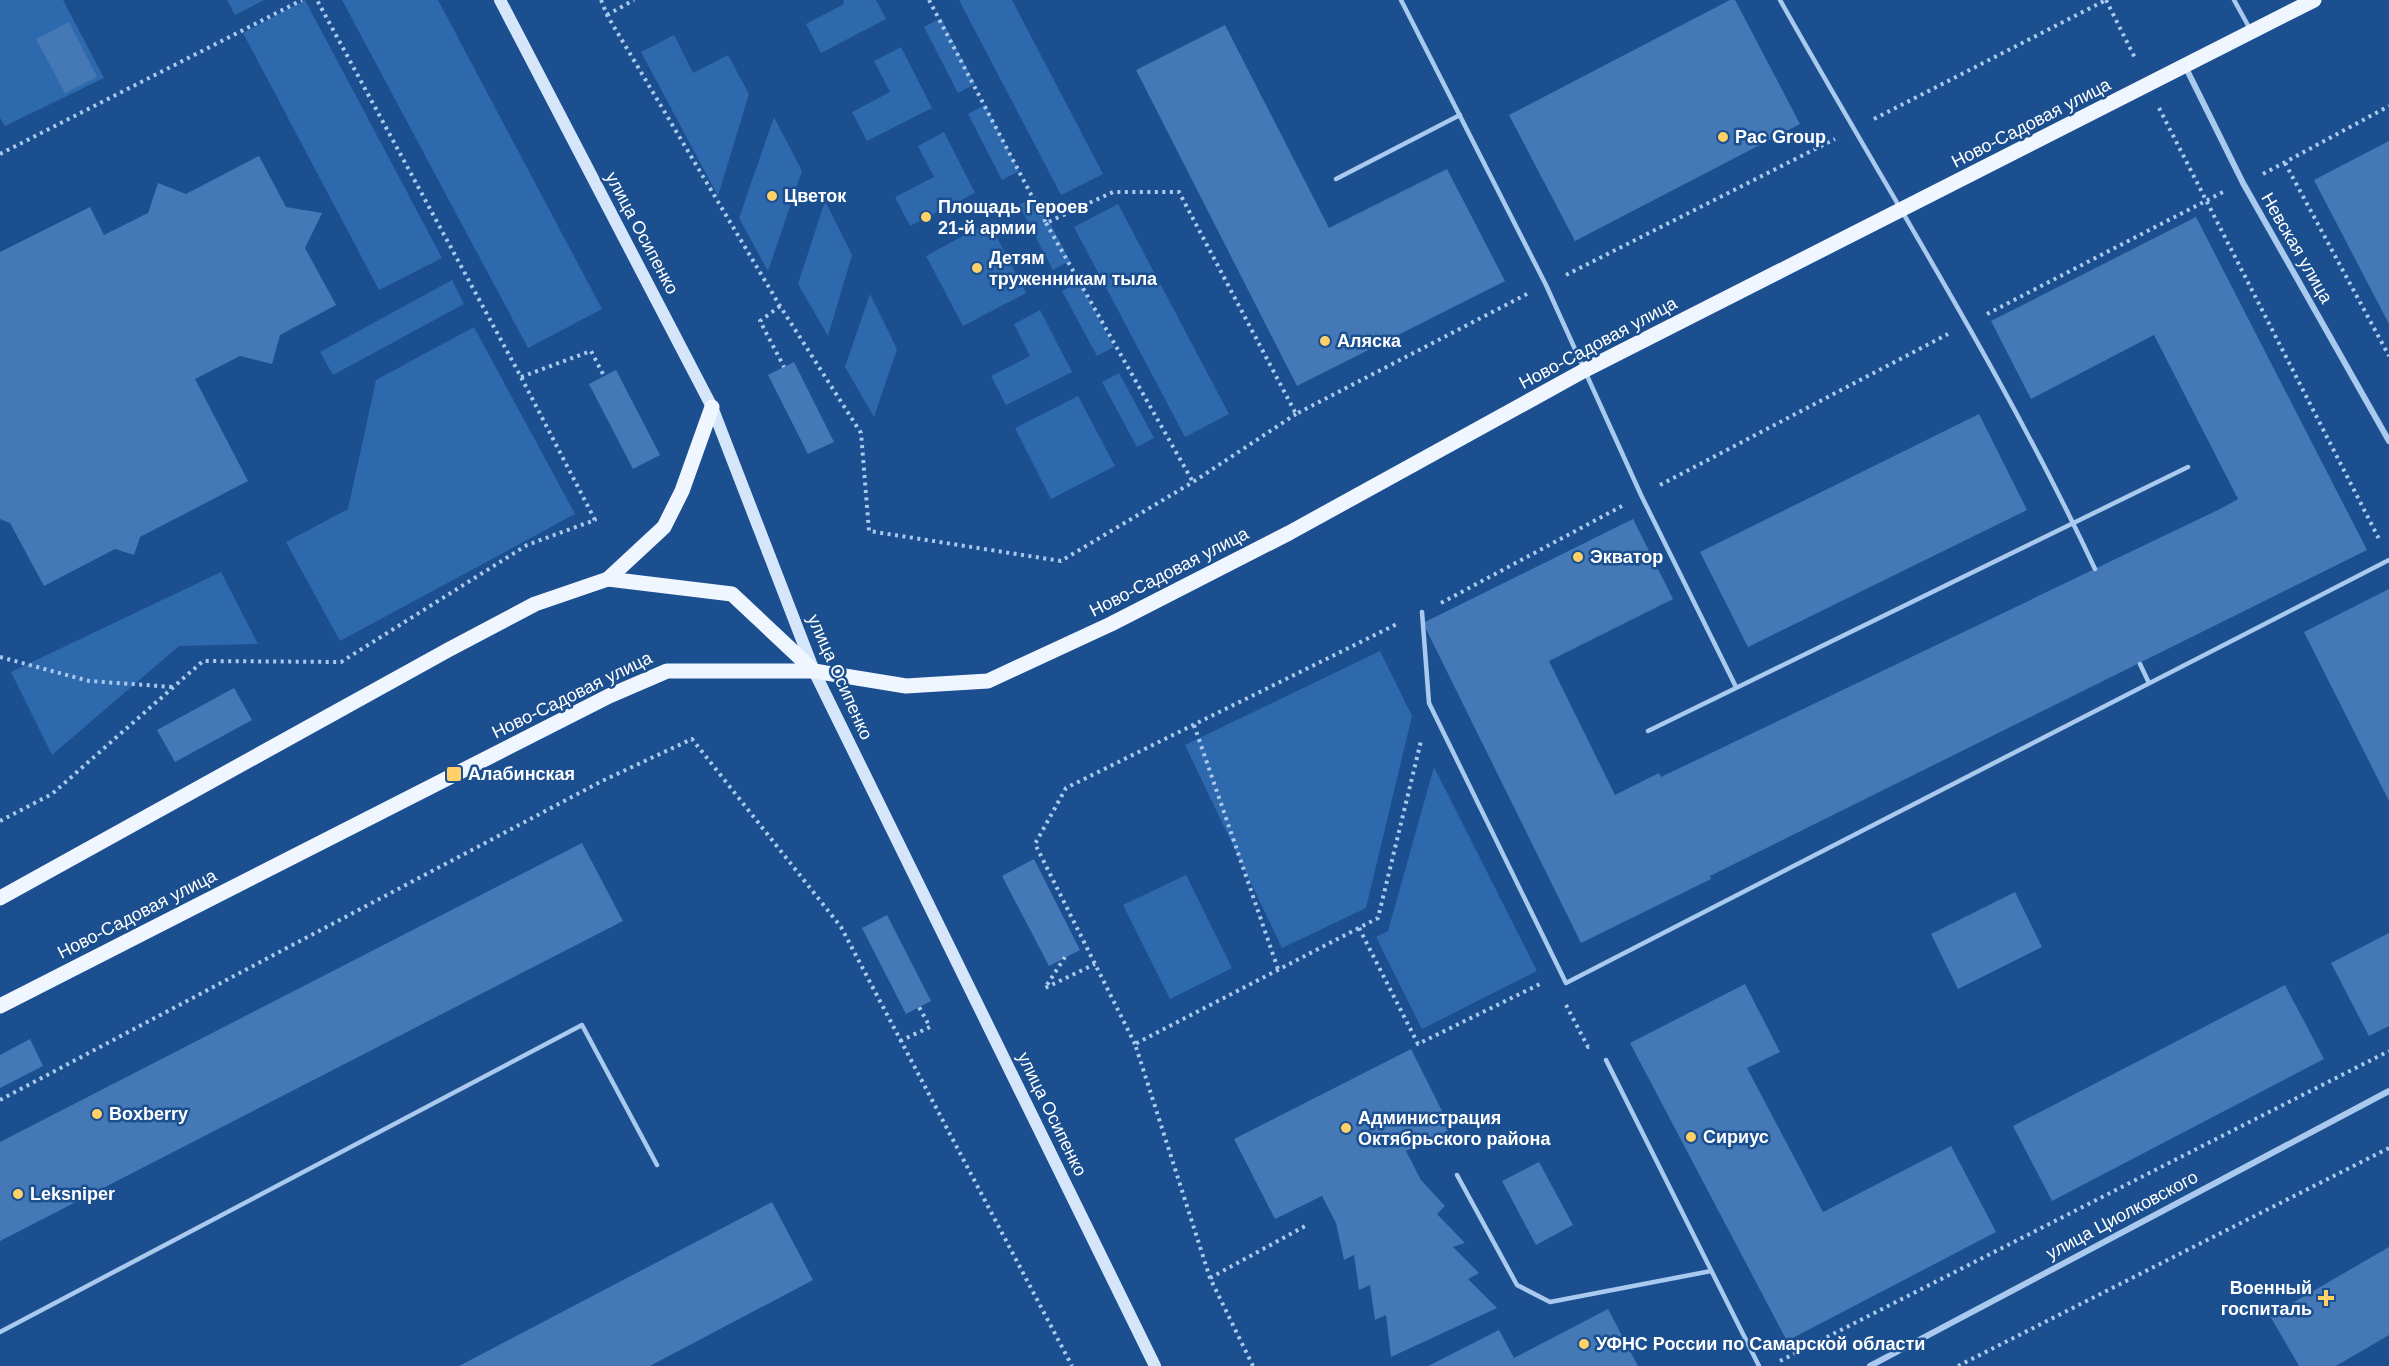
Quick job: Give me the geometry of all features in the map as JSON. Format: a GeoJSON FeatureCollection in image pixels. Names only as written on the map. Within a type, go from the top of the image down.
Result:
{"type":"FeatureCollection","features":[{"type":"Feature","properties":{"kind":"main road","name":"улица Осипенко"},"geometry":{"type":"LineString","coordinates":[[500,0],[712,407],[814,671],[1155,1366]]}},
{"type":"Feature","properties":{"kind":"main road","name":"Ново-Садовая улица"},"geometry":{"type":"LineString","coordinates":[[0,1006],[609,696],[667,671],[814,671],[906,686],[988,681],[1111,624],[1329,513],[1585,370],[2314,0]]}},
{"type":"Feature","properties":{"kind":"main road"},"geometry":{"type":"LineString","coordinates":[[0,897],[535,604],[608,579],[664,527],[682,490],[712,407]]}},
{"type":"Feature","properties":{"kind":"main road"},"geometry":{"type":"LineString","coordinates":[[608,579],[732,594],[814,671]]}},
{"type":"Feature","properties":{"kind":"street","name":"Невская улица"},"geometry":{"type":"LineString","coordinates":[[2186,66],[2242,183],[2389,441]]}},
{"type":"Feature","properties":{"kind":"street","name":"улица Циолковского"},"geometry":{"type":"LineString","coordinates":[[1870,1366],[2389,1091]]}},
{"type":"Feature","properties":{"kind":"lane"},"geometry":{"type":"LineString","coordinates":[[1401,0],[1546,285],[1641,495],[1736,687]]}},
{"type":"Feature","properties":{"kind":"lane"},"geometry":{"type":"LineString","coordinates":[[1780,0],[1853,130],[1968,324],[2074,523],[2095,568]]}},
{"type":"Feature","properties":{"kind":"lane"},"geometry":{"type":"LineString","coordinates":[[2234,0],[2251,33]]}},
{"type":"Feature","properties":{"kind":"lane"},"geometry":{"type":"LineString","coordinates":[[1336,179],[1460,115]]}},
{"type":"Feature","properties":{"kind":"lane"},"geometry":{"type":"LineString","coordinates":[[1648,731],[2188,467]]}},
{"type":"Feature","properties":{"kind":"lane"},"geometry":{"type":"LineString","coordinates":[[1422,612],[1430,703],[1566,983],[2389,561]]}},
{"type":"Feature","properties":{"kind":"lane"},"geometry":{"type":"LineString","coordinates":[[2140,664],[2149,683]]}},
{"type":"Feature","properties":{"kind":"lane"},"geometry":{"type":"LineString","coordinates":[[0,1332],[582,1025],[657,1165]]}},
{"type":"Feature","properties":{"kind":"lane"},"geometry":{"type":"LineString","coordinates":[[1606,1060],[1759,1366]]}},
{"type":"Feature","properties":{"kind":"lane"},"geometry":{"type":"LineString","coordinates":[[1457,1175],[1517,1285],[1550,1302],[1711,1271]]}},
{"type":"Feature","properties":{"kind":"path"},"geometry":{"type":"LineString","coordinates":[[0,154],[302,0]]}},
{"type":"Feature","properties":{"kind":"path"},"geometry":{"type":"LineString","coordinates":[[0,821],[52,794],[203,661],[341,662],[527,545],[595,520],[521,377],[317,0]]}},
{"type":"Feature","properties":{"kind":"path"},"geometry":{"type":"LineString","coordinates":[[602,0],[607,15],[780,306],[861,433],[869,531],[1061,561],[1193,482],[1296,414],[2106,0]]}},
{"type":"Feature","properties":{"kind":"path"},"geometry":{"type":"LineString","coordinates":[[607,15],[633,0]]}},
{"type":"Feature","properties":{"kind":"path"},"geometry":{"type":"LineString","coordinates":[[929,0],[1046,223],[1193,482]]}},
{"type":"Feature","properties":{"kind":"path"},"geometry":{"type":"LineString","coordinates":[[1253,1366],[1210,1278],[1135,1044],[1035,844],[1066,788],[1422,612],[1968,324],[2205,201],[2285,163],[2389,106]]}},
{"type":"Feature","properties":{"kind":"path"},"geometry":{"type":"LineString","coordinates":[[2285,163],[2389,356]]}},
{"type":"Feature","properties":{"kind":"path"},"geometry":{"type":"LineString","coordinates":[[1046,223],[1113,192],[1179,192],[1296,414]]}},
{"type":"Feature","properties":{"kind":"path"},"geometry":{"type":"LineString","coordinates":[[2205,201],[2384,548]]}},
{"type":"Feature","properties":{"kind":"path"},"geometry":{"type":"LineString","coordinates":[[780,306],[760,321],[784,368]]}},
{"type":"Feature","properties":{"kind":"path"},"geometry":{"type":"LineString","coordinates":[[521,377],[591,351],[604,376]]}},
{"type":"Feature","properties":{"kind":"path"},"geometry":{"type":"LineString","coordinates":[[0,657],[89,681],[173,687]]}},
{"type":"Feature","properties":{"kind":"path"},"geometry":{"type":"LineString","coordinates":[[1135,1044],[1378,918],[1430,703]]}},
{"type":"Feature","properties":{"kind":"path"},"geometry":{"type":"LineString","coordinates":[[1194,725],[1278,969]]}},
{"type":"Feature","properties":{"kind":"path"},"geometry":{"type":"LineString","coordinates":[[0,1100],[602,781],[692,739],[841,927],[1072,1366]]}},
{"type":"Feature","properties":{"kind":"path"},"geometry":{"type":"LineString","coordinates":[[1359,928],[1418,1044],[1561,972]]}},
{"type":"Feature","properties":{"kind":"path"},"geometry":{"type":"LineString","coordinates":[[1065,957],[1045,988],[1095,964]]}},
{"type":"Feature","properties":{"kind":"path"},"geometry":{"type":"LineString","coordinates":[[1552,977],[1588,1047]]}},
{"type":"Feature","properties":{"kind":"path"},"geometry":{"type":"LineString","coordinates":[[900,1041],[930,1027],[919,1007]]}},
{"type":"Feature","properties":{"kind":"path"},"geometry":{"type":"LineString","coordinates":[[1775,1363],[2389,1051]]}},
{"type":"Feature","properties":{"kind":"path"},"geometry":{"type":"LineString","coordinates":[[1958,1366],[2389,1148]]}},
{"type":"Feature","properties":{"kind":"path"},"geometry":{"type":"LineString","coordinates":[[1210,1278],[1307,1225]]}},
{"type":"Feature","properties":{"kind":"shaded area"},"geometry":{"type":"Polygon","coordinates":[[[0,0],[63,0],[104,78],[5,126],[0,118],[0,0]]]}},
{"type":"Feature","properties":{"kind":"shaded area"},"geometry":{"type":"Polygon","coordinates":[[[227,0],[264,0],[235,15],[227,0]]]}},
{"type":"Feature","properties":{"kind":"shaded area"},"geometry":{"type":"Polygon","coordinates":[[[305,0],[442,258],[379,290],[243,33],[305,0]]]}},
{"type":"Feature","properties":{"kind":"shaded area"},"geometry":{"type":"Polygon","coordinates":[[[342,0],[438,0],[602,309],[528,348],[342,0]]]}},
{"type":"Feature","properties":{"kind":"shaded area"},"geometry":{"type":"Polygon","coordinates":[[[843,0],[876,0],[886,19],[821,53],[806,24],[844,4],[843,0]]]}},
{"type":"Feature","properties":{"kind":"shaded area"},"geometry":{"type":"Polygon","coordinates":[[[959,0],[1012,0],[1103,174],[1061,195],[959,0]]]}},
{"type":"Feature","properties":{"kind":"shaded area"},"geometry":{"type":"Polygon","coordinates":[[[941,18],[975,84],[958,93],[924,27],[941,18]]]}},
{"type":"Feature","properties":{"kind":"shaded area"},"geometry":{"type":"Polygon","coordinates":[[[674,35],[693,73],[728,55],[749,94],[718,196],[641,52],[674,35]]]}},
{"type":"Feature","properties":{"kind":"shaded area"},"geometry":{"type":"Polygon","coordinates":[[[901,47],[932,108],[867,141],[852,112],[890,92],[874,61],[901,47]]]}},
{"type":"Feature","properties":{"kind":"shaded area"},"geometry":{"type":"Polygon","coordinates":[[[985,105],[1019,171],[1002,180],[968,114],[985,105]]]}},
{"type":"Feature","properties":{"kind":"shaded area"},"geometry":{"type":"Polygon","coordinates":[[[774,117],[802,171],[768,271],[739,218],[774,117]]]}},
{"type":"Feature","properties":{"kind":"shaded area"},"geometry":{"type":"Polygon","coordinates":[[[944,132],[975,193],[910,226],[895,197],[934,177],[918,146],[944,132]]]}},
{"type":"Feature","properties":{"kind":"shaded area"},"geometry":{"type":"Polygon","coordinates":[[[1036,196],[1070,261],[1053,270],[1019,205],[1036,196]]]}},
{"type":"Feature","properties":{"kind":"shaded area"},"geometry":{"type":"Polygon","coordinates":[[[825,201],[852,255],[828,336],[798,284],[825,201]]]}},
{"type":"Feature","properties":{"kind":"shaded area"},"geometry":{"type":"Polygon","coordinates":[[[1118,204],[1229,414],[1185,437],[1074,227],[1118,204]]]}},
{"type":"Feature","properties":{"kind":"shaded area"},"geometry":{"type":"Polygon","coordinates":[[[989,222],[1026,293],[963,326],[926,256],[989,222]]]}},
{"type":"Feature","properties":{"kind":"shaded area"},"geometry":{"type":"Polygon","coordinates":[[[452,280],[464,304],[333,375],[320,352],[452,280]]]}},
{"type":"Feature","properties":{"kind":"shaded area"},"geometry":{"type":"Polygon","coordinates":[[[1079,282],[1114,347],[1097,356],[1062,291],[1079,282]]]}},
{"type":"Feature","properties":{"kind":"shaded area"},"geometry":{"type":"Polygon","coordinates":[[[870,294],[897,349],[874,417],[845,367],[870,294]]]}},
{"type":"Feature","properties":{"kind":"shaded area"},"geometry":{"type":"Polygon","coordinates":[[[1040,310],[1072,372],[1006,405],[991,376],[1030,356],[1014,324],[1040,310]]]}},
{"type":"Feature","properties":{"kind":"shaded area"},"geometry":{"type":"Polygon","coordinates":[[[474,327],[575,514],[340,641],[286,542],[348,509],[376,380],[474,327]]]}},
{"type":"Feature","properties":{"kind":"shaded area"},"geometry":{"type":"Polygon","coordinates":[[[1119,373],[1154,438],[1137,447],[1102,382],[1119,373]]]}},
{"type":"Feature","properties":{"kind":"shaded area"},"geometry":{"type":"Polygon","coordinates":[[[1078,396],[1115,466],[1051,499],[1015,428],[1078,396]]]}},
{"type":"Feature","properties":{"kind":"shaded area"},"geometry":{"type":"Polygon","coordinates":[[[221,572],[258,644],[179,646],[52,755],[11,672],[221,572]]]}},
{"type":"Feature","properties":{"kind":"shaded area"},"geometry":{"type":"Polygon","coordinates":[[[1380,651],[1412,716],[1366,908],[1282,948],[1185,745],[1380,651]]]}},
{"type":"Feature","properties":{"kind":"shaded area"},"geometry":{"type":"Polygon","coordinates":[[[1434,767],[1537,971],[1422,1029],[1376,937],[1388,931],[1434,767]]]}},
{"type":"Feature","properties":{"kind":"shaded area"},"geometry":{"type":"Polygon","coordinates":[[[1186,875],[1232,968],[1170,999],[1123,905],[1186,875]]]}},
{"type":"Feature","properties":{"kind":"building"},"geometry":{"type":"Polygon","coordinates":[[[1730,0],[1735,0],[1800,124],[1575,241],[1509,115],[1730,0]]]}},
{"type":"Feature","properties":{"kind":"building"},"geometry":{"type":"Polygon","coordinates":[[[69,22],[97,77],[65,93],[36,39],[69,22]]]}},
{"type":"Feature","properties":{"kind":"building"},"geometry":{"type":"Polygon","coordinates":[[[1225,25],[1329,228],[1447,169],[1505,281],[1297,386],[1136,70],[1225,25]]]}},
{"type":"Feature","properties":{"kind":"building"},"geometry":{"type":"Polygon","coordinates":[[[2389,141],[2389,324],[2314,180],[2389,141]]]}},
{"type":"Feature","properties":{"kind":"building"},"geometry":{"type":"Polygon","coordinates":[[[259,156],[286,207],[322,213],[305,248],[336,305],[280,335],[272,364],[240,356],[195,379],[248,481],[140,537],[134,555],[115,549],[44,586],[10,523],[0,519],[0,252],[90,207],[104,235],[148,213],[158,183],[186,194],[259,156]]]}},
{"type":"Feature","properties":{"kind":"building"},"geometry":{"type":"Polygon","coordinates":[[[2196,217],[2367,550],[1710,876],[1711,879],[1581,943],[1423,623],[1633,519],[1673,599],[1549,661],[1615,795],[1659,773],[1661,777],[2222,508],[2238,499],[2154,335],[2031,399],[1991,321],[2196,217]]]}},
{"type":"Feature","properties":{"kind":"building"},"geometry":{"type":"Polygon","coordinates":[[[794,362],[834,442],[808,454],[768,375],[794,362]]]}},
{"type":"Feature","properties":{"kind":"building"},"geometry":{"type":"Polygon","coordinates":[[[616,370],[660,455],[633,469],[589,384],[616,370]]]}},
{"type":"Feature","properties":{"kind":"building"},"geometry":{"type":"Polygon","coordinates":[[[1979,414],[2027,510],[1748,647],[1700,552],[1979,414]]]}},
{"type":"Feature","properties":{"kind":"building"},"geometry":{"type":"Polygon","coordinates":[[[2389,589],[2389,801],[2304,632],[2389,589]]]}},
{"type":"Feature","properties":{"kind":"building"},"geometry":{"type":"Polygon","coordinates":[[[234,688],[252,720],[175,762],[157,730],[234,688]]]}},
{"type":"Feature","properties":{"kind":"building"},"geometry":{"type":"Polygon","coordinates":[[[582,843],[623,921],[0,1241],[0,1142],[582,843]]]}},
{"type":"Feature","properties":{"kind":"building"},"geometry":{"type":"Polygon","coordinates":[[[1034,859],[1080,950],[1049,966],[1002,876],[1034,859]]]}},
{"type":"Feature","properties":{"kind":"building"},"geometry":{"type":"Polygon","coordinates":[[[2015,892],[2042,947],[1958,989],[1931,934],[2015,892]]]}},
{"type":"Feature","properties":{"kind":"building"},"geometry":{"type":"Polygon","coordinates":[[[887,915],[931,1001],[906,1014],[862,928],[887,915]]]}},
{"type":"Feature","properties":{"kind":"building"},"geometry":{"type":"Polygon","coordinates":[[[2389,933],[2389,1026],[2369,1036],[2331,963],[2389,933]]]}},
{"type":"Feature","properties":{"kind":"building"},"geometry":{"type":"Polygon","coordinates":[[[1745,984],[1780,1052],[1747,1068],[1823,1212],[1951,1146],[1996,1232],[1787,1341],[1630,1043],[1745,984]]]}},
{"type":"Feature","properties":{"kind":"building"},"geometry":{"type":"Polygon","coordinates":[[[2285,985],[2324,1059],[2052,1201],[2013,1126],[2285,985]]]}},
{"type":"Feature","properties":{"kind":"building"},"geometry":{"type":"Polygon","coordinates":[[[30,1039],[43,1066],[0,1088],[0,1055],[30,1039]]]}},
{"type":"Feature","properties":{"kind":"building"},"geometry":{"type":"Polygon","coordinates":[[[1411,1049],[1451,1129],[1406,1151],[1421,1180],[1445,1206],[1437,1214],[1465,1243],[1453,1247],[1479,1273],[1468,1279],[1497,1308],[1391,1357],[1386,1315],[1375,1320],[1370,1285],[1359,1290],[1354,1255],[1344,1260],[1336,1223],[1322,1196],[1275,1219],[1234,1139],[1411,1049]]]}},
{"type":"Feature","properties":{"kind":"building"},"geometry":{"type":"Polygon","coordinates":[[[1539,1162],[1573,1225],[1536,1245],[1502,1181],[1539,1162]]]}},
{"type":"Feature","properties":{"kind":"building"},"geometry":{"type":"Polygon","coordinates":[[[772,1202],[813,1280],[650,1366],[459,1366],[772,1202]]]}},
{"type":"Feature","properties":{"kind":"building"},"geometry":{"type":"Polygon","coordinates":[[[2389,1247],[2389,1335],[2336,1366],[2299,1366],[2270,1316],[2389,1247]]]}},
{"type":"Feature","properties":{"kind":"building","name":"УФНС России по Самарской области"},"geometry":{"type":"Polygon","coordinates":[[[1608,1309],[1638,1366],[1428,1366],[1499,1330],[1514,1358],[1608,1309]]]}},
{"type":"Feature","properties":{"kind":"place","name":"Pac Group"},"geometry":{"type":"Point","coordinates":[1723,137]}},
{"type":"Feature","properties":{"kind":"place","name":"Цветок"},"geometry":{"type":"Point","coordinates":[772,196]}},
{"type":"Feature","properties":{"kind":"place","name":"Площадь Героев 21-й армии"},"geometry":{"type":"Point","coordinates":[926,217]}},
{"type":"Feature","properties":{"kind":"place","name":"Детям труженникам тыла"},"geometry":{"type":"Point","coordinates":[977,268]}},
{"type":"Feature","properties":{"kind":"place","name":"Аляска"},"geometry":{"type":"Point","coordinates":[1325,341]}},
{"type":"Feature","properties":{"kind":"place","name":"Экватор"},"geometry":{"type":"Point","coordinates":[1578,557]}},
{"type":"Feature","properties":{"kind":"place","name":"Алабинская"},"geometry":{"type":"Point","coordinates":[454,774]}},
{"type":"Feature","properties":{"kind":"place","name":"Boxberry"},"geometry":{"type":"Point","coordinates":[97,1114]}},
{"type":"Feature","properties":{"kind":"place","name":"Администрация Октябрьского района"},"geometry":{"type":"Point","coordinates":[1346,1128]}},
{"type":"Feature","properties":{"kind":"place","name":"Сириус"},"geometry":{"type":"Point","coordinates":[1691,1137]}},
{"type":"Feature","properties":{"kind":"place","name":"Leksniper"},"geometry":{"type":"Point","coordinates":[18,1194]}},
{"type":"Feature","properties":{"kind":"place","name":"Военный госпиталь"},"geometry":{"type":"Point","coordinates":[2326,1298]}},
{"type":"Feature","properties":{"kind":"place","name":"УФНС России по Самарской области"},"geometry":{"type":"Point","coordinates":[1584,1344]}}]}
